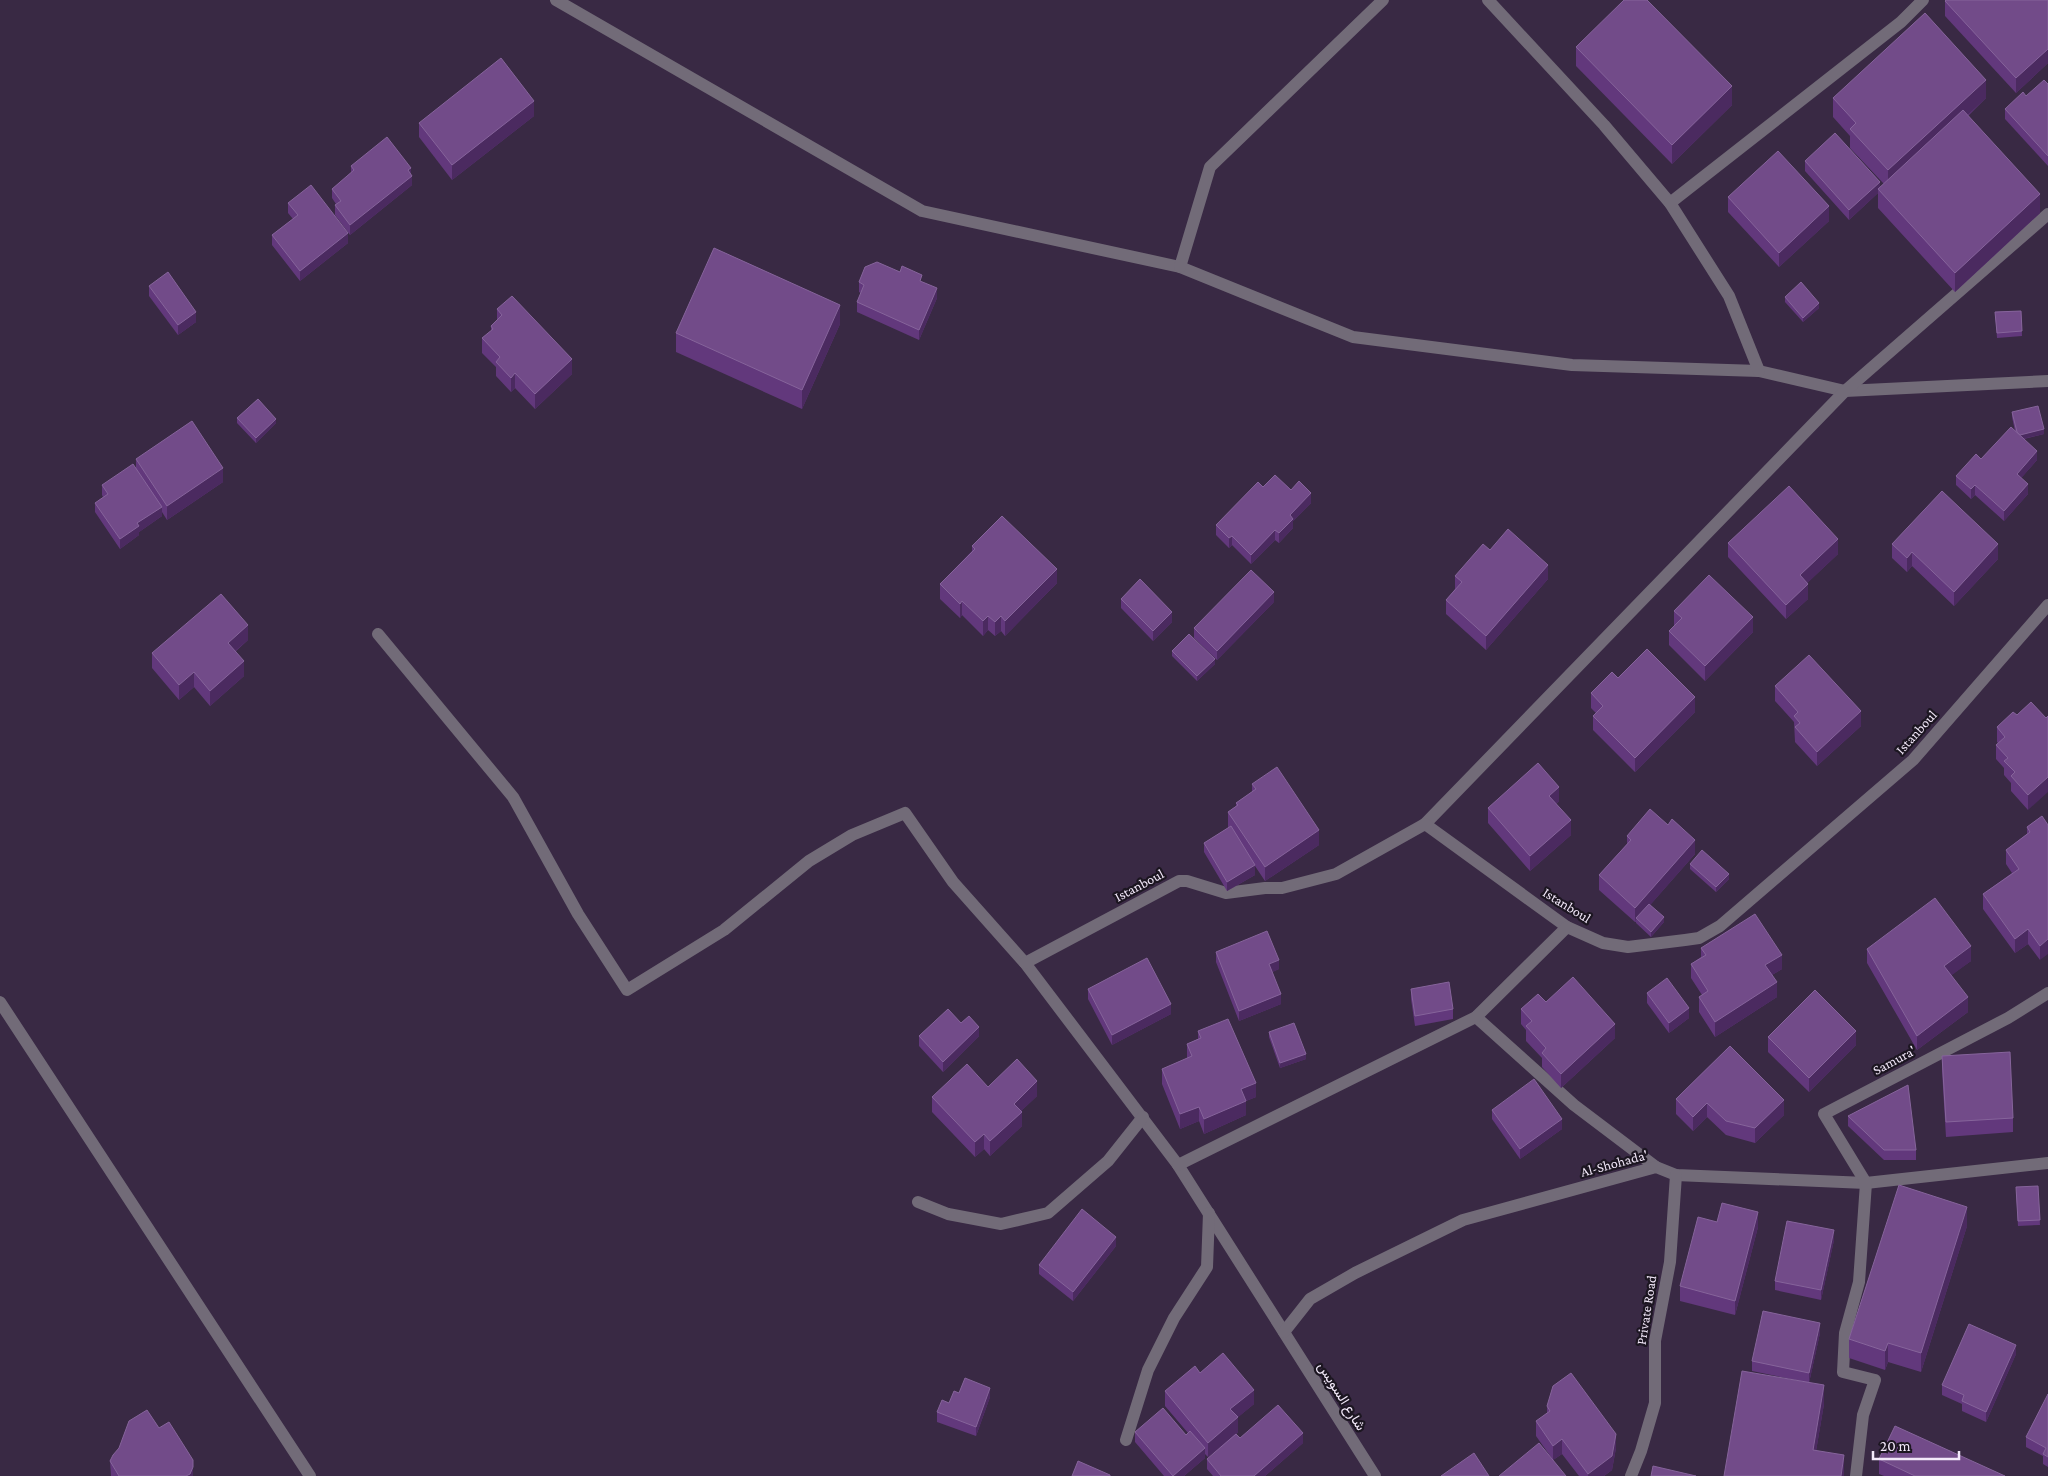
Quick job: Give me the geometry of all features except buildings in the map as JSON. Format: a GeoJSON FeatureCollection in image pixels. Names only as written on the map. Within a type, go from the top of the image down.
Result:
{"type":"FeatureCollection","features":[{"type":"Feature","properties":{"kind":"street"},"geometry":{"type":"LineString","coordinates":[[556,0],[922,211],[1180,267],[1353,337],[1572,365],[1758,370],[1845,391],[2048,380]]}},
{"type":"Feature","properties":{"kind":"street"},"geometry":{"type":"LineString","coordinates":[[1180,267],[1210,167],[1383,0]]}},
{"type":"Feature","properties":{"kind":"street"},"geometry":{"type":"LineString","coordinates":[[1488,0],[1604,125],[1670,203],[1729,296],[1758,370]]}},
{"type":"Feature","properties":{"kind":"street"},"geometry":{"type":"LineString","coordinates":[[1670,203],[1901,22],[1923,0]]}},
{"type":"Feature","properties":{"kind":"street"},"geometry":{"type":"LineString","coordinates":[[1425,824],[1845,391],[2048,214]]}},
{"type":"Feature","properties":{"kind":"street","name":"Istanboul"},"geometry":{"type":"LineString","coordinates":[[1025,963],[1178,882],[1187,881],[1226,893],[1282,888],[1336,874],[1425,824],[1567,927],[1603,943],[1628,947],[1699,938],[1712,932],[1913,760],[2048,605]]}},
{"type":"Feature","properties":{"kind":"street","name":"شارع السويس"},"geometry":{"type":"LineString","coordinates":[[378,634],[513,797],[578,914],[627,990],[724,930],[809,861],[852,835],[905,813],[953,882],[1025,963],[1178,1165],[1375,1476]]}},
{"type":"Feature","properties":{"kind":"street"},"geometry":{"type":"LineString","coordinates":[[1178,1165],[1476,1017],[1567,927]]}},
{"type":"Feature","properties":{"kind":"street","name":"Samura'"},"geometry":{"type":"LineString","coordinates":[[1866,1183],[1824,1114],[2008,1018],[2048,993]]}},
{"type":"Feature","properties":{"kind":"street"},"geometry":{"type":"LineString","coordinates":[[0,1002],[310,1476]]}},
{"type":"Feature","properties":{"kind":"street"},"geometry":{"type":"LineString","coordinates":[[1476,1017],[1574,1106],[1656,1167]]}},
{"type":"Feature","properties":{"kind":"street"},"geometry":{"type":"LineString","coordinates":[[918,1202],[948,1214],[1001,1224],[1048,1213],[1108,1161],[1143,1117]]}},
{"type":"Feature","properties":{"kind":"street","name":"Al-Shohada'"},"geometry":{"type":"LineString","coordinates":[[1284,1332],[1310,1299],[1355,1273],[1463,1220],[1656,1167],[1676,1175],[1866,1183],[2048,1163]]}},
{"type":"Feature","properties":{"kind":"street","name":"Private Road"},"geometry":{"type":"LineString","coordinates":[[1631,1476],[1641,1451],[1655,1403],[1655,1340],[1670,1262],[1676,1175]]}},
{"type":"Feature","properties":{"kind":"street"},"geometry":{"type":"LineString","coordinates":[[1856,1476],[1863,1415],[1874,1380],[1844,1372],[1845,1333],[1859,1282],[1866,1183]]}},
{"type":"Feature","properties":{"kind":"street"},"geometry":{"type":"LineString","coordinates":[[1126,1440],[1148,1370],[1174,1318],[1207,1266],[1209,1213]]}}]}
